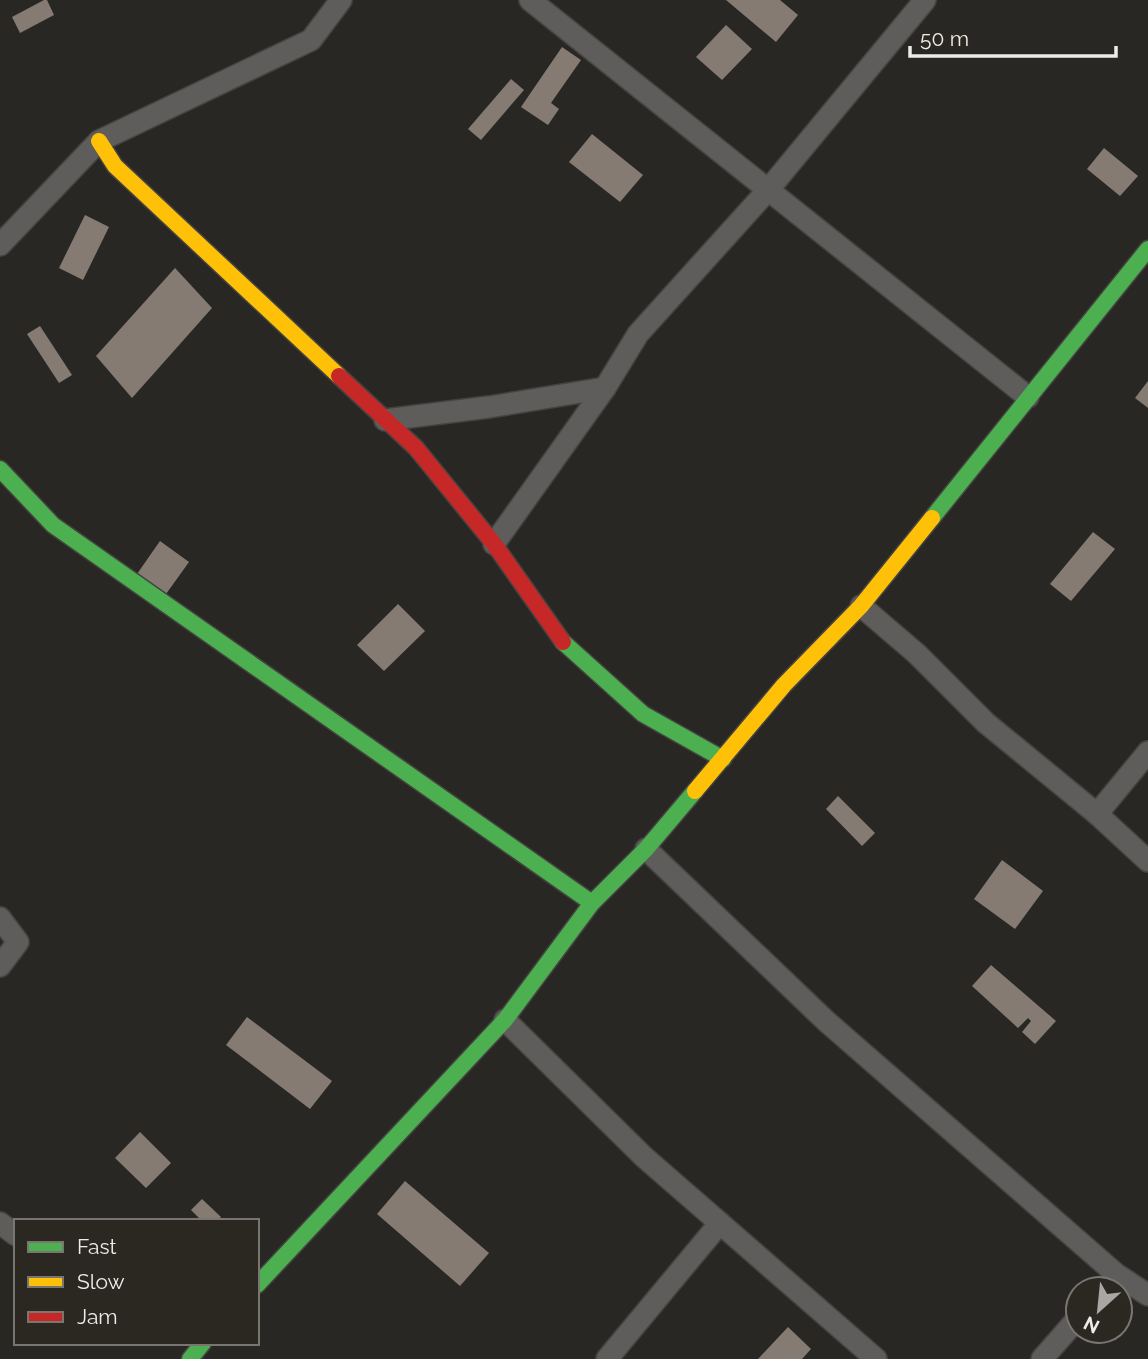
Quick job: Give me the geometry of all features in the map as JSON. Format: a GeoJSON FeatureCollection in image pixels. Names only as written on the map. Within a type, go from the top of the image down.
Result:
{"type":"FeatureCollection","features":[{"type":"Feature","properties":{"kind":"street"},"geometry":{"type":"LineString","coordinates":[[0,245],[99,141],[311,40],[341,0]]}},
{"type":"Feature","properties":{"kind":"street"},"geometry":{"type":"LineString","coordinates":[[530,0],[1028,397]]}},
{"type":"Feature","properties":{"kind":"street"},"geometry":{"type":"LineString","coordinates":[[494,544],[605,388],[638,334],[768,190],[925,0]]}},
{"type":"Feature","properties":{"kind":"street"},"geometry":{"type":"LineString","coordinates":[[99,141],[115,166],[416,448],[494,544],[558,637],[643,714],[723,759]]}},
{"type":"Feature","properties":{"kind":"street"},"geometry":{"type":"LineString","coordinates":[[259,1284],[505,1020],[592,904],[646,849],[784,685],[861,606],[1148,249]]}},
{"type":"Feature","properties":{"kind":"street"},"geometry":{"type":"LineString","coordinates":[[385,420],[489,407],[605,388]]}},
{"type":"Feature","properties":{"kind":"street"},"geometry":{"type":"LineString","coordinates":[[0,469],[53,525],[592,904]]}},
{"type":"Feature","properties":{"kind":"street"},"geometry":{"type":"LineString","coordinates":[[861,606],[918,654],[986,723],[1097,814],[1148,861]]}},
{"type":"Feature","properties":{"kind":"street"},"geometry":{"type":"LineString","coordinates":[[1097,814],[1148,752]]}},
{"type":"Feature","properties":{"kind":"street"},"geometry":{"type":"LineString","coordinates":[[646,849],[826,1021],[1102,1275]]}},
{"type":"Feature","properties":{"kind":"street"},"geometry":{"type":"LineString","coordinates":[[0,918],[18,942],[0,966]]}},
{"type":"Feature","properties":{"kind":"street"},"geometry":{"type":"LineString","coordinates":[[505,1020],[644,1157],[876,1359]]}},
{"type":"Feature","properties":{"kind":"street"},"geometry":{"type":"LineString","coordinates":[[607,1359],[720,1223]]}},
{"type":"Feature","properties":{"kind":"street"},"geometry":{"type":"LineString","coordinates":[[1042,1359],[1064,1334]]}},
{"type":"Feature","properties":{"kind":"building"},"geometry":{"type":"Polygon","coordinates":[[[47,0],[54,15],[20,33],[12,17],[47,0]]]}},
{"type":"Feature","properties":{"kind":"building"},"geometry":{"type":"Polygon","coordinates":[[[726,0],[780,0],[798,15],[776,42],[726,0]]]}},
{"type":"Feature","properties":{"kind":"building"},"geometry":{"type":"Polygon","coordinates":[[[726,25],[752,49],[722,80],[696,57],[726,25]]]}},
{"type":"Feature","properties":{"kind":"building"},"geometry":{"type":"Polygon","coordinates":[[[562,47],[581,60],[551,103],[559,109],[548,125],[521,107],[562,47]]]}},
{"type":"Feature","properties":{"kind":"building"},"geometry":{"type":"Polygon","coordinates":[[[511,79],[524,90],[481,140],[468,129],[511,79]]]}},
{"type":"Feature","properties":{"kind":"building"},"geometry":{"type":"Polygon","coordinates":[[[592,134],[643,175],[620,202],[569,162],[592,134]]]}},
{"type":"Feature","properties":{"kind":"building"},"geometry":{"type":"Polygon","coordinates":[[[1104,148],[1138,176],[1120,196],[1087,169],[1104,148]]]}},
{"type":"Feature","properties":{"kind":"building"},"geometry":{"type":"Polygon","coordinates":[[[85,215],[109,227],[83,280],[59,268],[85,215]]]}},
{"type":"Feature","properties":{"kind":"building"},"geometry":{"type":"Polygon","coordinates":[[[175,268],[212,308],[132,398],[96,356],[175,268]]]}},
{"type":"Feature","properties":{"kind":"building"},"geometry":{"type":"Polygon","coordinates":[[[40,326],[72,375],[59,383],[27,334],[40,326]]]}},
{"type":"Feature","properties":{"kind":"building"},"geometry":{"type":"Polygon","coordinates":[[[1148,381],[1148,408],[1135,398],[1148,381]]]}},
{"type":"Feature","properties":{"kind":"building"},"geometry":{"type":"Polygon","coordinates":[[[1093,532],[1115,549],[1071,601],[1050,584],[1093,532]]]}},
{"type":"Feature","properties":{"kind":"building"},"geometry":{"type":"Polygon","coordinates":[[[160,541],[189,562],[166,594],[137,574],[160,541]]]}},
{"type":"Feature","properties":{"kind":"building"},"geometry":{"type":"Polygon","coordinates":[[[398,604],[425,631],[384,671],[357,645],[398,604]]]}},
{"type":"Feature","properties":{"kind":"building"},"geometry":{"type":"Polygon","coordinates":[[[838,796],[875,833],[862,846],[826,809],[838,796]]]}},
{"type":"Feature","properties":{"kind":"building"},"geometry":{"type":"Polygon","coordinates":[[[1002,860],[1043,891],[1015,929],[974,899],[1002,860]]]}},
{"type":"Feature","properties":{"kind":"building"},"geometry":{"type":"Polygon","coordinates":[[[991,965],[1056,1021],[1035,1044],[1022,1032],[1031,1021],[1028,1018],[1018,1028],[972,986],[991,965]]]}},
{"type":"Feature","properties":{"kind":"building"},"geometry":{"type":"Polygon","coordinates":[[[247,1017],[332,1081],[310,1109],[226,1045],[247,1017]]]}},
{"type":"Feature","properties":{"kind":"building"},"geometry":{"type":"Polygon","coordinates":[[[140,1132],[171,1163],[146,1188],[115,1158],[140,1132]]]}},
{"type":"Feature","properties":{"kind":"building"},"geometry":{"type":"Polygon","coordinates":[[[405,1181],[489,1253],[460,1286],[377,1214],[405,1181]]]}},
{"type":"Feature","properties":{"kind":"building"},"geometry":{"type":"Polygon","coordinates":[[[202,1199],[221,1217],[200,1219],[191,1210],[202,1199]]]}},
{"type":"Feature","properties":{"kind":"building"},"geometry":{"type":"Polygon","coordinates":[[[788,1327],[811,1349],[802,1359],[758,1359],[788,1327]]]}},
{"type":"Feature","properties":{"kind":"traffic: fast"},"geometry":{"type":"LineString","coordinates":[[932,518],[1148,249]]}},
{"type":"Feature","properties":{"kind":"traffic: fast"},"geometry":{"type":"LineString","coordinates":[[0,469],[53,525],[592,903]]}},
{"type":"Feature","properties":{"kind":"traffic: fast"},"geometry":{"type":"LineString","coordinates":[[563,642],[643,714],[723,759]]}},
{"type":"Feature","properties":{"kind":"traffic: fast"},"geometry":{"type":"LineString","coordinates":[[259,1283],[505,1020],[592,903],[646,849],[695,791]]}},
{"type":"Feature","properties":{"kind":"traffic: fast"},"geometry":{"type":"LineString","coordinates":[[190,1359],[201,1345]]}},
{"type":"Feature","properties":{"kind":"traffic: slow"},"geometry":{"type":"LineString","coordinates":[[99,141],[115,166],[339,376]]}},
{"type":"Feature","properties":{"kind":"traffic: slow"},"geometry":{"type":"LineString","coordinates":[[695,791],[784,685],[861,606],[932,518]]}},
{"type":"Feature","properties":{"kind":"traffic: jam"},"geometry":{"type":"LineString","coordinates":[[339,376],[416,448],[494,544],[563,642]]}}]}
